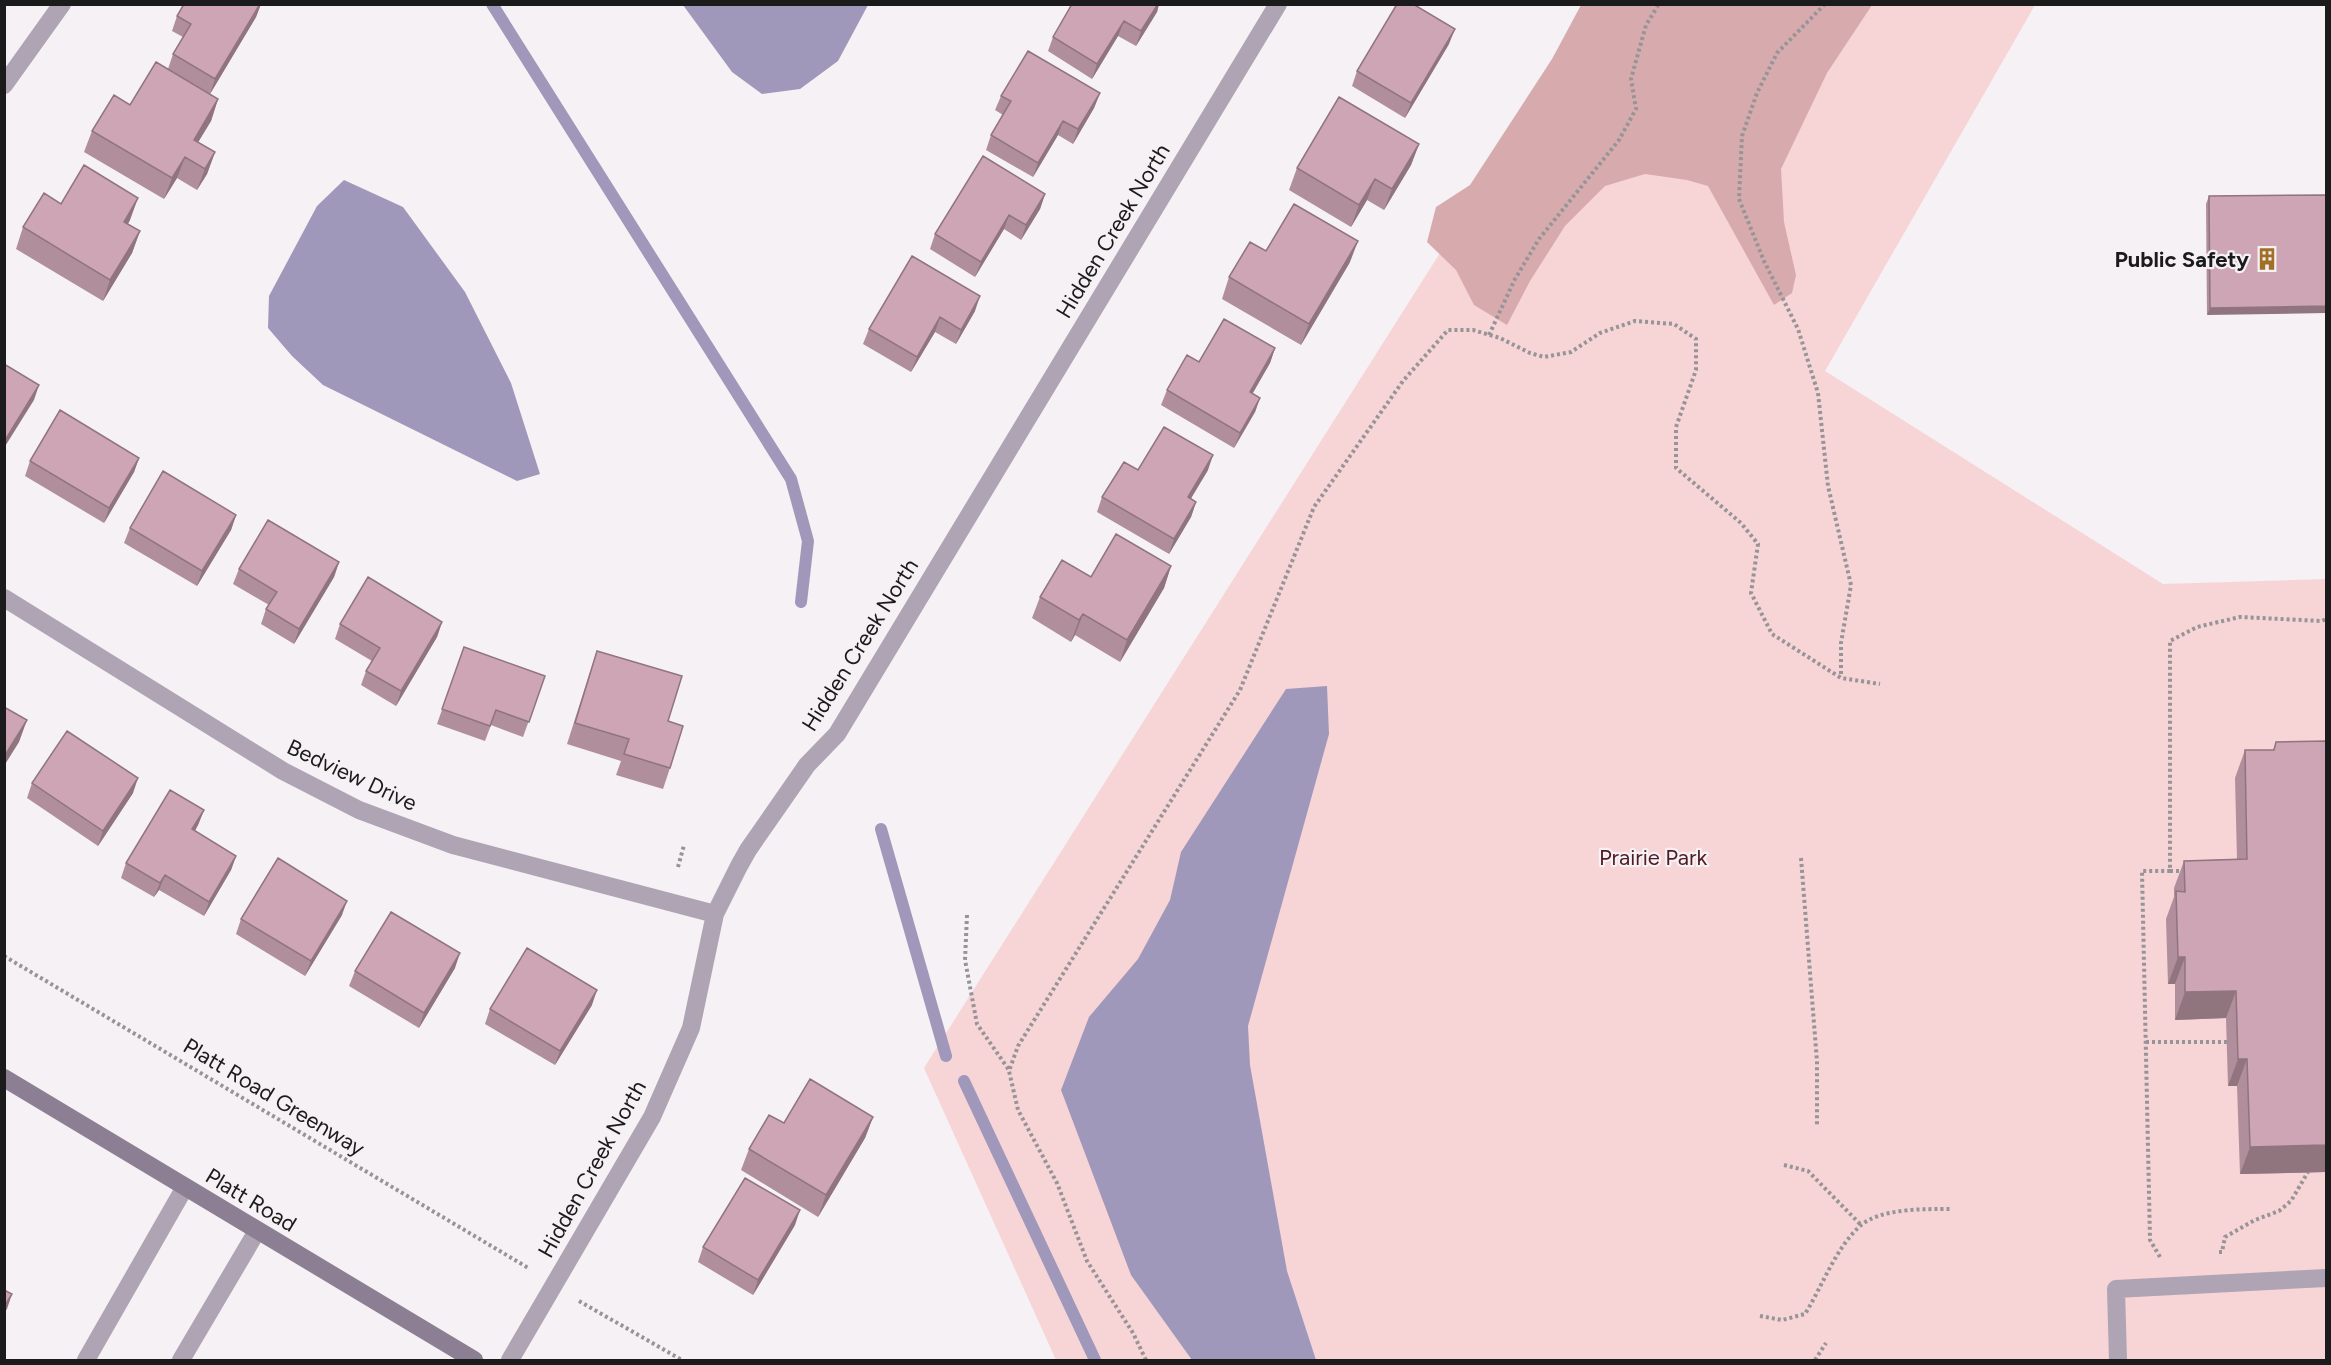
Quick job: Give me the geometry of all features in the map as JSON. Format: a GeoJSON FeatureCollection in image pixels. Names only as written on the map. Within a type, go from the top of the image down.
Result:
{"type":"FeatureCollection","features":[{"type":"Feature","properties":{"kind":"main road","name":"Platt Road"},"geometry":{"type":"LineString","coordinates":[[4,1078],[474,1360]]}},
{"type":"Feature","properties":{"kind":"street"},"geometry":{"type":"LineString","coordinates":[[4,85],[62,4]]}},
{"type":"Feature","properties":{"kind":"street","name":"Hidden Creek North"},"geometry":{"type":"LineString","coordinates":[[510,1360],[652,1117],[691,1028],[715,914],[748,850],[807,765],[837,734],[1278,4]]}},
{"type":"Feature","properties":{"kind":"street","name":"Bedview Drive"},"geometry":{"type":"LineString","coordinates":[[4,598],[283,771],[359,810],[453,845],[715,914]]}},
{"type":"Feature","properties":{"kind":"street"},"geometry":{"type":"LineString","coordinates":[[86,1360],[185,1187]]}},
{"type":"Feature","properties":{"kind":"street"},"geometry":{"type":"LineString","coordinates":[[181,1360],[257,1231]]}},
{"type":"Feature","properties":{"kind":"street"},"geometry":{"type":"LineString","coordinates":[[2118,1360],[2116,1289],[2326,1278]]}},
{"type":"Feature","properties":{"kind":"path"},"geometry":{"type":"LineString","coordinates":[[1489,335],[1515,279],[1539,239],[1619,140],[1636,110],[1631,79],[1646,25],[1659,4]]}},
{"type":"Feature","properties":{"kind":"path"},"geometry":{"type":"LineString","coordinates":[[1825,4],[1778,53],[1757,93],[1742,136],[1739,199],[1764,261],[1798,329],[1818,393],[1828,486],[1851,585],[1841,643],[1841,678]]}},
{"type":"Feature","properties":{"kind":"path"},"geometry":{"type":"LineString","coordinates":[[1009,1071],[1018,1046],[1239,690],[1314,507],[1403,381],[1448,330],[1473,330],[1500,338],[1530,353],[1544,357],[1571,352],[1600,333],[1635,321],[1674,324],[1696,339],[1696,370],[1676,427],[1676,468],[1741,523],[1758,544],[1751,593],[1772,634],[1841,678],[1880,684]]}},
{"type":"Feature","properties":{"kind":"path"},"geometry":{"type":"LineString","coordinates":[[2170,871],[2170,640],[2197,627],[2241,617],[2322,621],[2326,619]]}},
{"type":"Feature","properties":{"kind":"path"},"geometry":{"type":"LineString","coordinates":[[678,867],[684,845]]}},
{"type":"Feature","properties":{"kind":"path"},"geometry":{"type":"LineString","coordinates":[[1801,858],[1817,1062],[1817,1126]]}},
{"type":"Feature","properties":{"kind":"path"},"geometry":{"type":"LineString","coordinates":[[2170,1256],[2160,1257],[2150,1240],[2142,871],[2194,871]]}},
{"type":"Feature","properties":{"kind":"path"},"geometry":{"type":"LineString","coordinates":[[967,915],[965,960],[978,1024],[1009,1071],[1018,1110],[1057,1183],[1087,1261],[1133,1333],[1146,1360]]}},
{"type":"Feature","properties":{"kind":"path","name":"Platt Road Greenway"},"geometry":{"type":"LineString","coordinates":[[4,956],[526,1266]]}},
{"type":"Feature","properties":{"kind":"path"},"geometry":{"type":"LineString","coordinates":[[2146,1042],[2227,1041]]}},
{"type":"Feature","properties":{"kind":"path"},"geometry":{"type":"LineString","coordinates":[[1784,1165],[1808,1171],[1861,1225]]}},
{"type":"Feature","properties":{"kind":"path"},"geometry":{"type":"LineString","coordinates":[[2211,1252],[2222,1252],[2225,1237],[2255,1220],[2279,1211],[2290,1201],[2308,1172]]}},
{"type":"Feature","properties":{"kind":"path"},"geometry":{"type":"LineString","coordinates":[[1760,1317],[1782,1320],[1806,1314],[1838,1254],[1861,1225],[1887,1214],[1916,1209],[1951,1209]]}},
{"type":"Feature","properties":{"kind":"path"},"geometry":{"type":"LineString","coordinates":[[581,1302],[682,1360]]}},
{"type":"Feature","properties":{"kind":"path"},"geometry":{"type":"LineString","coordinates":[[1815,1360],[1826,1343]]}},
{"type":"Feature","properties":{"kind":"green space","name":"Prairie Park"},"geometry":{"type":"Polygon","coordinates":[[[1597,5],[2035,5],[1825,371],[2163,584],[2326,579],[2326,1360],[1056,1360],[924,1068],[1597,5]]]}},
{"type":"Feature","properties":{"kind":"shaded area"},"geometry":{"type":"Polygon","coordinates":[[[683,5],[868,5],[838,61],[800,89],[762,94],[732,72],[683,5]]]}},
{"type":"Feature","properties":{"kind":"shaded area"},"geometry":{"type":"Polygon","coordinates":[[[1581,5],[1872,5],[1827,73],[1781,169],[1784,222],[1796,275],[1792,293],[1774,305],[1708,186],[1687,180],[1645,174],[1605,186],[1565,226],[1530,281],[1507,325],[1474,305],[1456,270],[1427,242],[1436,207],[1470,185],[1552,59],[1581,5]]]}},
{"type":"Feature","properties":{"kind":"shaded area"},"geometry":{"type":"Polygon","coordinates":[[[344,180],[403,207],[465,292],[511,383],[540,474],[517,481],[323,385],[292,356],[268,328],[269,296],[317,206],[344,180]]]}},
{"type":"Feature","properties":{"kind":"shaded area"},"geometry":{"type":"Polygon","coordinates":[[[1327,686],[1329,734],[1248,1026],[1250,1065],[1287,1271],[1316,1360],[1192,1360],[1131,1275],[1061,1090],[1089,1017],[1138,959],[1170,900],[1181,852],[1286,689],[1327,686]]]}},
{"type":"Feature","properties":{"kind":"building"},"geometry":{"type":"Polygon","coordinates":[[[184,4],[260,4],[215,79],[173,54],[191,24],[177,16],[184,4]]]}},
{"type":"Feature","properties":{"kind":"building"},"geometry":{"type":"Polygon","coordinates":[[[1072,4],[1158,4],[1141,31],[1124,21],[1097,64],[1053,37],[1072,4]]]}},
{"type":"Feature","properties":{"kind":"building"},"geometry":{"type":"Polygon","coordinates":[[[1397,4],[1413,4],[1455,29],[1411,103],[1357,71],[1397,4]]]}},
{"type":"Feature","properties":{"kind":"building"},"geometry":{"type":"Polygon","coordinates":[[[1028,51],[1100,93],[1078,129],[1063,121],[1038,163],[991,135],[1011,101],[1001,96],[1028,51]]]}},
{"type":"Feature","properties":{"kind":"building"},"geometry":{"type":"Polygon","coordinates":[[[156,62],[218,99],[194,140],[215,152],[205,169],[185,157],[172,178],[92,131],[114,95],[130,105],[156,62]]]}},
{"type":"Feature","properties":{"kind":"building"},"geometry":{"type":"Polygon","coordinates":[[[1339,97],[1419,144],[1392,189],[1375,179],[1359,205],[1297,168],[1339,97]]]}},
{"type":"Feature","properties":{"kind":"building"},"geometry":{"type":"Polygon","coordinates":[[[983,156],[1045,194],[1026,225],[1009,215],[981,262],[935,234],[983,156]]]}},
{"type":"Feature","properties":{"kind":"building"},"geometry":{"type":"Polygon","coordinates":[[[84,165],[138,198],[124,222],[140,231],[110,280],[23,227],[44,193],[61,204],[84,165]]]}},
{"type":"Feature","properties":{"kind":"building","name":"Public Safety"},"geometry":{"type":"Polygon","coordinates":[[[2326,195],[2326,306],[2210,308],[2209,196],[2326,195]]]}},
{"type":"Feature","properties":{"kind":"building"},"geometry":{"type":"Polygon","coordinates":[[[1294,204],[1358,241],[1309,324],[1229,277],[1250,242],[1266,251],[1294,204]]]}},
{"type":"Feature","properties":{"kind":"building"},"geometry":{"type":"Polygon","coordinates":[[[912,256],[980,296],[961,330],[940,317],[917,357],[869,329],[912,256]]]}},
{"type":"Feature","properties":{"kind":"building"},"geometry":{"type":"Polygon","coordinates":[[[1224,319],[1275,348],[1250,392],[1260,398],[1240,433],[1167,390],[1187,355],[1199,362],[1224,319]]]}},
{"type":"Feature","properties":{"kind":"building"},"geometry":{"type":"Polygon","coordinates":[[[4,364],[39,385],[4,442],[4,364]]]}},
{"type":"Feature","properties":{"kind":"building"},"geometry":{"type":"Polygon","coordinates":[[[60,410],[139,458],[109,508],[30,461],[60,410]]]}},
{"type":"Feature","properties":{"kind":"building"},"geometry":{"type":"Polygon","coordinates":[[[1164,427],[1213,455],[1188,497],[1196,502],[1174,539],[1102,497],[1124,462],[1138,470],[1164,427]]]}},
{"type":"Feature","properties":{"kind":"building"},"geometry":{"type":"Polygon","coordinates":[[[163,471],[236,515],[202,571],[130,528],[163,471]]]}},
{"type":"Feature","properties":{"kind":"building"},"geometry":{"type":"Polygon","coordinates":[[[268,520],[339,562],[299,629],[266,609],[277,592],[239,569],[268,520]]]}},
{"type":"Feature","properties":{"kind":"building"},"geometry":{"type":"Polygon","coordinates":[[[1116,534],[1171,566],[1127,640],[1083,614],[1079,620],[1040,597],[1062,560],[1091,577],[1116,534]]]}},
{"type":"Feature","properties":{"kind":"building"},"geometry":{"type":"Polygon","coordinates":[[[368,577],[442,622],[401,691],[366,671],[380,648],[340,624],[368,577]]]}},
{"type":"Feature","properties":{"kind":"building"},"geometry":{"type":"Polygon","coordinates":[[[464,647],[545,676],[529,722],[496,710],[490,726],[442,709],[464,647]]]}},
{"type":"Feature","properties":{"kind":"building"},"geometry":{"type":"Polygon","coordinates":[[[597,651],[682,676],[668,721],[683,726],[670,768],[624,754],[629,739],[575,723],[597,651]]]}},
{"type":"Feature","properties":{"kind":"building"},"geometry":{"type":"Polygon","coordinates":[[[4,707],[27,720],[4,757],[4,707]]]}},
{"type":"Feature","properties":{"kind":"building"},"geometry":{"type":"Polygon","coordinates":[[[67,731],[138,778],[103,831],[32,783],[67,731]]]}},
{"type":"Feature","properties":{"kind":"building"},"geometry":{"type":"Polygon","coordinates":[[[2326,741],[2326,1145],[2250,1147],[2247,1059],[2238,1059],[2236,991],[2185,992],[2185,957],[2178,957],[2176,891],[2185,892],[2184,861],[2247,859],[2245,750],[2274,750],[2276,742],[2326,741]]]}},
{"type":"Feature","properties":{"kind":"building"},"geometry":{"type":"Polygon","coordinates":[[[170,790],[204,810],[192,829],[236,856],[209,902],[165,875],[160,883],[126,863],[170,790]]]}},
{"type":"Feature","properties":{"kind":"building"},"geometry":{"type":"Polygon","coordinates":[[[278,858],[347,901],[311,961],[241,919],[278,858]]]}},
{"type":"Feature","properties":{"kind":"building"},"geometry":{"type":"Polygon","coordinates":[[[391,912],[460,953],[424,1013],[355,971],[391,912]]]}},
{"type":"Feature","properties":{"kind":"building"},"geometry":{"type":"Polygon","coordinates":[[[527,948],[597,990],[560,1051],[490,1009],[527,948]]]}},
{"type":"Feature","properties":{"kind":"building"},"geometry":{"type":"Polygon","coordinates":[[[810,1079],[873,1117],[826,1195],[749,1149],[769,1115],[784,1123],[810,1079]]]}},
{"type":"Feature","properties":{"kind":"building"},"geometry":{"type":"Polygon","coordinates":[[[745,1178],[800,1210],[758,1280],[703,1247],[745,1178]]]}},
{"type":"Feature","properties":{"kind":"building"},"geometry":{"type":"Polygon","coordinates":[[[4,1290],[12,1294],[4,1307],[4,1290]]]}},
{"type":"Feature","properties":{"kind":"waterway"},"geometry":{"type":"LineString","coordinates":[[492,4],[791,479],[808,541],[801,602]]}},
{"type":"Feature","properties":{"kind":"waterway"},"geometry":{"type":"LineString","coordinates":[[881,829],[946,1056]]}},
{"type":"Feature","properties":{"kind":"waterway"},"geometry":{"type":"LineString","coordinates":[[964,1081],[1095,1360]]}},
{"type":"Feature","properties":{"kind":"place","name":"Public Safety"},"geometry":{"type":"Point","coordinates":[2267,259]}}]}
